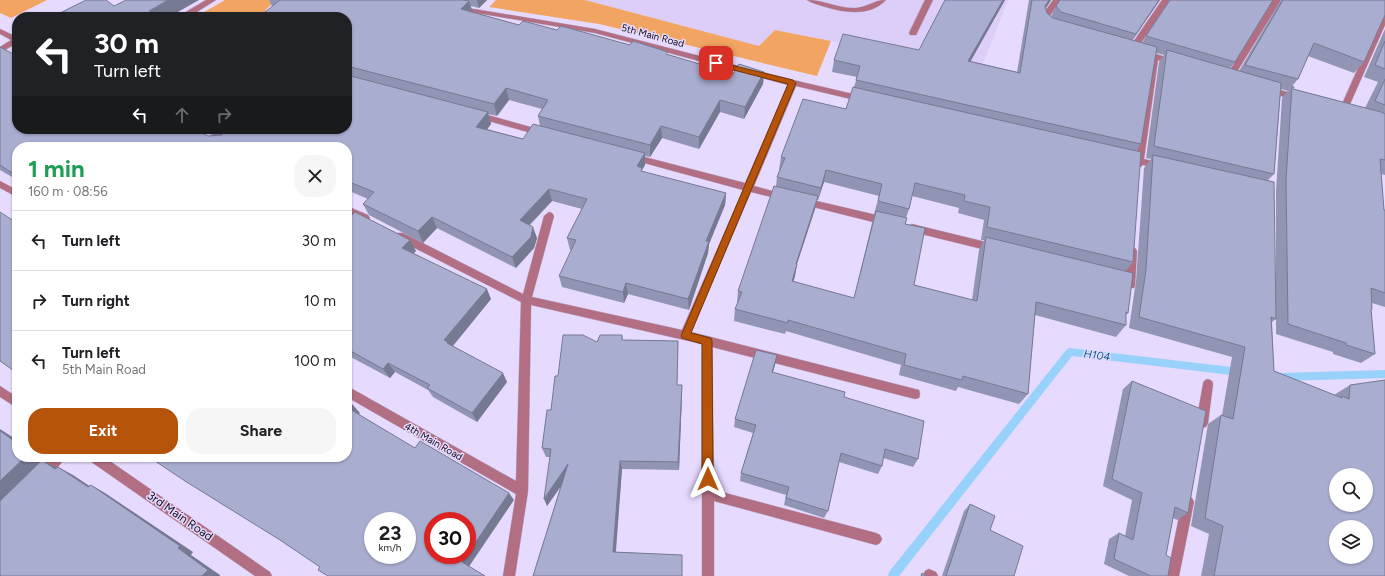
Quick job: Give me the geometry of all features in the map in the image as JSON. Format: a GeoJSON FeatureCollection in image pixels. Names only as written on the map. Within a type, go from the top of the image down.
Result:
{"type":"FeatureCollection","features":[{"type":"Feature","properties":{"kind":"street"},"geometry":{"type":"LineString","coordinates":[[190,12],[212,0]]}},
{"type":"Feature","properties":{"kind":"street"},"geometry":{"type":"LineString","coordinates":[[811,0],[852,12],[870,7],[882,0]]}},
{"type":"Feature","properties":{"kind":"street"},"geometry":{"type":"LineString","coordinates":[[913,33],[929,0]]}},
{"type":"Feature","properties":{"kind":"street"},"geometry":{"type":"LineString","coordinates":[[1057,0],[1045,17],[1046,22],[1060,29]]}},
{"type":"Feature","properties":{"kind":"street"},"geometry":{"type":"LineString","coordinates":[[1166,0],[1128,49],[1185,65]]}},
{"type":"Feature","properties":{"kind":"street"},"geometry":{"type":"LineString","coordinates":[[1229,78],[1277,0]]}},
{"type":"Feature","properties":{"kind":"street","name":"5th Main Road"},"geometry":{"type":"LineString","coordinates":[[450,6],[595,31],[793,83],[870,100]]}},
{"type":"Feature","properties":{"kind":"street"},"geometry":{"type":"LineString","coordinates":[[1343,111],[1385,16]]}},
{"type":"Feature","properties":{"kind":"street"},"geometry":{"type":"LineString","coordinates":[[0,31],[12,37]]}},
{"type":"Feature","properties":{"kind":"street"},"geometry":{"type":"LineString","coordinates":[[0,50],[12,43]]}},
{"type":"Feature","properties":{"kind":"street"},"geometry":{"type":"LineString","coordinates":[[1138,177],[1139,161],[1155,56]]}},
{"type":"Feature","properties":{"kind":"street"},"geometry":{"type":"LineString","coordinates":[[685,336],[793,83]]}},
{"type":"Feature","properties":{"kind":"street"},"geometry":{"type":"LineString","coordinates":[[1257,86],[1277,96],[1306,100]]}},
{"type":"Feature","properties":{"kind":"street"},"geometry":{"type":"LineString","coordinates":[[470,114],[548,134]]}},
{"type":"Feature","properties":{"kind":"street"},"geometry":{"type":"LineString","coordinates":[[625,155],[748,188],[1000,249]]}},
{"type":"Feature","properties":{"kind":"street"},"geometry":{"type":"LineString","coordinates":[[1116,156],[1170,168]]}},
{"type":"Feature","properties":{"kind":"street"},"geometry":{"type":"LineString","coordinates":[[0,184],[12,191]]}},
{"type":"Feature","properties":{"kind":"street"},"geometry":{"type":"LineString","coordinates":[[352,212],[375,224]]}},
{"type":"Feature","properties":{"kind":"street"},"geometry":{"type":"LineString","coordinates":[[510,576],[522,491],[526,300],[549,216]]}},
{"type":"Feature","properties":{"kind":"street"},"geometry":{"type":"LineString","coordinates":[[388,230],[526,300],[707,341],[915,394]]}},
{"type":"Feature","properties":{"kind":"street"},"geometry":{"type":"LineString","coordinates":[[1128,295],[1126,280],[1133,241]]}},
{"type":"Feature","properties":{"kind":"street"},"geometry":{"type":"LineString","coordinates":[[707,341],[708,576]]}},
{"type":"Feature","properties":{"kind":"street"},"geometry":{"type":"LineString","coordinates":[[1199,438],[1208,384]]}},
{"type":"Feature","properties":{"kind":"street"},"geometry":{"type":"LineString","coordinates":[[0,391],[12,399]]}},
{"type":"Feature","properties":{"kind":"street","name":"4th Main Road"},"geometry":{"type":"LineString","coordinates":[[352,394],[522,491]]}},
{"type":"Feature","properties":{"kind":"street"},"geometry":{"type":"LineString","coordinates":[[32,484],[55,462]]}},
{"type":"Feature","properties":{"kind":"street","name":"3rd Main Road"},"geometry":{"type":"LineString","coordinates":[[101,462],[266,576]]}},
{"type":"Feature","properties":{"kind":"street"},"geometry":{"type":"LineString","coordinates":[[1173,576],[1190,491]]}},
{"type":"Feature","properties":{"kind":"street"},"geometry":{"type":"LineString","coordinates":[[708,494],[876,539]]}},
{"type":"Feature","properties":{"kind":"shaded area"},"geometry":{"type":"Polygon","coordinates":[[[0,0],[47,0],[23,12],[12,12],[11,18],[0,13],[0,0]]]}},
{"type":"Feature","properties":{"kind":"shaded area"},"geometry":{"type":"Polygon","coordinates":[[[225,0],[277,0],[265,10],[272,12],[204,12],[225,0]]]}},
{"type":"Feature","properties":{"kind":"shaded area"},"geometry":{"type":"Polygon","coordinates":[[[496,0],[585,0],[759,46],[775,30],[831,41],[817,76],[599,24],[489,7],[496,0]]]}},
{"type":"Feature","properties":{"kind":"shaded area"},"geometry":{"type":"Polygon","coordinates":[[[585,0],[1008,0],[980,71],[776,30],[759,46],[585,0]]]}},
{"type":"Feature","properties":{"kind":"building"},"geometry":{"type":"Polygon","coordinates":[[[86,0],[106,0],[114,6],[126,0],[168,0],[149,11],[151,12],[62,12],[86,0]]]}},
{"type":"Feature","properties":{"kind":"building"},"geometry":{"type":"Polygon","coordinates":[[[280,0],[463,0],[469,1],[461,9],[519,25],[523,21],[557,30],[561,26],[630,45],[633,41],[668,52],[666,54],[733,74],[739,64],[764,72],[745,107],[720,100],[699,137],[661,126],[650,145],[538,116],[548,100],[506,88],[494,104],[352,67],[352,12],[265,12],[280,0]]]}},
{"type":"Feature","properties":{"kind":"building"},"geometry":{"type":"Polygon","coordinates":[[[945,0],[1003,0],[968,61],[1020,73],[1032,0],[1049,0],[1045,6],[1047,13],[1053,18],[1157,47],[1141,144],[856,80],[860,66],[834,60],[843,34],[919,50],[945,0]]]}},
{"type":"Feature","properties":{"kind":"building"},"geometry":{"type":"Polygon","coordinates":[[[1060,0],[1159,0],[1136,34],[1061,12],[1056,6],[1060,0]]]}},
{"type":"Feature","properties":{"kind":"building"},"geometry":{"type":"Polygon","coordinates":[[[1170,0],[1273,0],[1235,62],[1146,36],[1170,0]]]}},
{"type":"Feature","properties":{"kind":"building"},"geometry":{"type":"Polygon","coordinates":[[[1283,0],[1385,0],[1385,15],[1364,62],[1314,43],[1298,79],[1245,65],[1283,0]]]}},
{"type":"Feature","properties":{"kind":"building"},"geometry":{"type":"Polygon","coordinates":[[[1385,41],[1385,69],[1375,65],[1385,41]]]}},
{"type":"Feature","properties":{"kind":"building"},"geometry":{"type":"Polygon","coordinates":[[[0,47],[12,53],[12,134],[204,134],[208,136],[222,135],[221,134],[352,134],[352,76],[488,112],[476,127],[523,139],[533,124],[645,153],[637,166],[642,168],[641,171],[726,193],[706,241],[709,241],[688,299],[626,283],[623,292],[559,276],[576,240],[567,238],[587,199],[549,189],[520,220],[533,227],[531,237],[512,257],[432,217],[418,231],[363,204],[374,192],[352,183],[352,142],[12,142],[12,173],[0,165],[0,47]]]}},
{"type":"Feature","properties":{"kind":"building"},"geometry":{"type":"Polygon","coordinates":[[[1167,50],[1281,83],[1274,174],[1154,146],[1167,50]]]}},
{"type":"Feature","properties":{"kind":"building"},"geometry":{"type":"Polygon","coordinates":[[[1385,79],[1385,105],[1375,101],[1385,79]]]}},
{"type":"Feature","properties":{"kind":"building"},"geometry":{"type":"Polygon","coordinates":[[[1292,86],[1294,87],[1293,89],[1385,114],[1385,160],[1380,159],[1385,210],[1385,293],[1371,288],[1371,309],[1375,354],[1288,324],[1286,180],[1292,86]]]}},
{"type":"Feature","properties":{"kind":"building"},"geometry":{"type":"Polygon","coordinates":[[[853,87],[1141,152],[1133,262],[987,227],[990,207],[964,201],[965,195],[915,183],[909,209],[878,201],[882,184],[826,170],[821,188],[777,177],[785,158],[781,157],[803,99],[846,109],[853,87]]]}},
{"type":"Feature","properties":{"kind":"building"},"geometry":{"type":"Polygon","coordinates":[[[1153,155],[1274,182],[1276,319],[1271,317],[1274,371],[1342,398],[1342,396],[1349,399],[1350,385],[1385,380],[1385,576],[1214,576],[1223,526],[1205,518],[1221,415],[1233,419],[1245,347],[1139,317],[1146,270],[1153,155]]]}},
{"type":"Feature","properties":{"kind":"building"},"geometry":{"type":"Polygon","coordinates":[[[774,186],[818,196],[792,281],[854,298],[876,211],[907,218],[905,224],[925,228],[914,285],[977,301],[986,237],[1133,273],[1128,313],[1126,312],[1126,325],[1036,302],[1028,394],[963,376],[962,380],[904,365],[906,354],[788,320],[788,323],[735,309],[742,292],[738,291],[774,186]]]}},
{"type":"Feature","properties":{"kind":"building"},"geometry":{"type":"Polygon","coordinates":[[[0,212],[12,220],[12,369],[0,361],[0,212]]]}},
{"type":"Feature","properties":{"kind":"building"},"geometry":{"type":"Polygon","coordinates":[[[355,212],[410,240],[402,248],[487,289],[444,340],[503,373],[472,413],[427,388],[430,385],[388,363],[383,369],[352,352],[352,215],[355,212]]]}},
{"type":"Feature","properties":{"kind":"building"},"geometry":{"type":"Polygon","coordinates":[[[563,335],[583,335],[597,342],[600,335],[622,335],[622,340],[678,341],[677,385],[682,385],[678,462],[620,461],[613,552],[682,555],[682,576],[533,576],[568,464],[544,499],[551,449],[542,448],[547,410],[551,410],[555,376],[558,376],[563,335]]]}},
{"type":"Feature","properties":{"kind":"building"},"geometry":{"type":"Polygon","coordinates":[[[756,350],[777,355],[772,372],[845,392],[844,397],[924,421],[918,459],[885,449],[882,466],[841,453],[828,511],[786,498],[789,487],[741,473],[756,425],[735,419],[756,350]]]}},
{"type":"Feature","properties":{"kind":"building"},"geometry":{"type":"Polygon","coordinates":[[[1132,381],[1206,411],[1188,513],[1175,507],[1166,555],[1171,558],[1168,576],[1151,576],[1114,559],[1119,533],[1133,540],[1142,493],[1112,479],[1132,381]]]}},
{"type":"Feature","properties":{"kind":"building"},"geometry":{"type":"Polygon","coordinates":[[[352,410],[415,448],[420,441],[509,493],[476,542],[476,512],[424,512],[424,564],[465,564],[485,576],[328,576],[318,570],[320,567],[156,462],[352,462],[352,410]]]}},
{"type":"Feature","properties":{"kind":"building"},"geometry":{"type":"Polygon","coordinates":[[[0,431],[12,439],[12,462],[20,462],[0,481],[0,431]]]}},
{"type":"Feature","properties":{"kind":"building"},"geometry":{"type":"Polygon","coordinates":[[[40,462],[45,462],[55,469],[58,467],[88,487],[91,485],[180,546],[178,548],[208,570],[202,576],[0,576],[0,501],[40,462]]]}},
{"type":"Feature","properties":{"kind":"building"},"geometry":{"type":"Polygon","coordinates":[[[970,504],[995,516],[990,530],[1023,546],[1014,576],[946,576],[970,504]]]}},
{"type":"Feature","properties":{"kind":"waterway","name":"H104"},"geometry":{"type":"LineString","coordinates":[[893,576],[1070,352],[1240,372]]}},
{"type":"Feature","properties":{"kind":"waterway","name":"H104"},"geometry":{"type":"LineString","coordinates":[[1280,377],[1385,374]]}},
{"type":"Feature","properties":{"kind":"route"},"geometry":{"type":"LineString","coordinates":[[708,479],[707,341],[685,336],[793,83],[716,63]]}}]}
